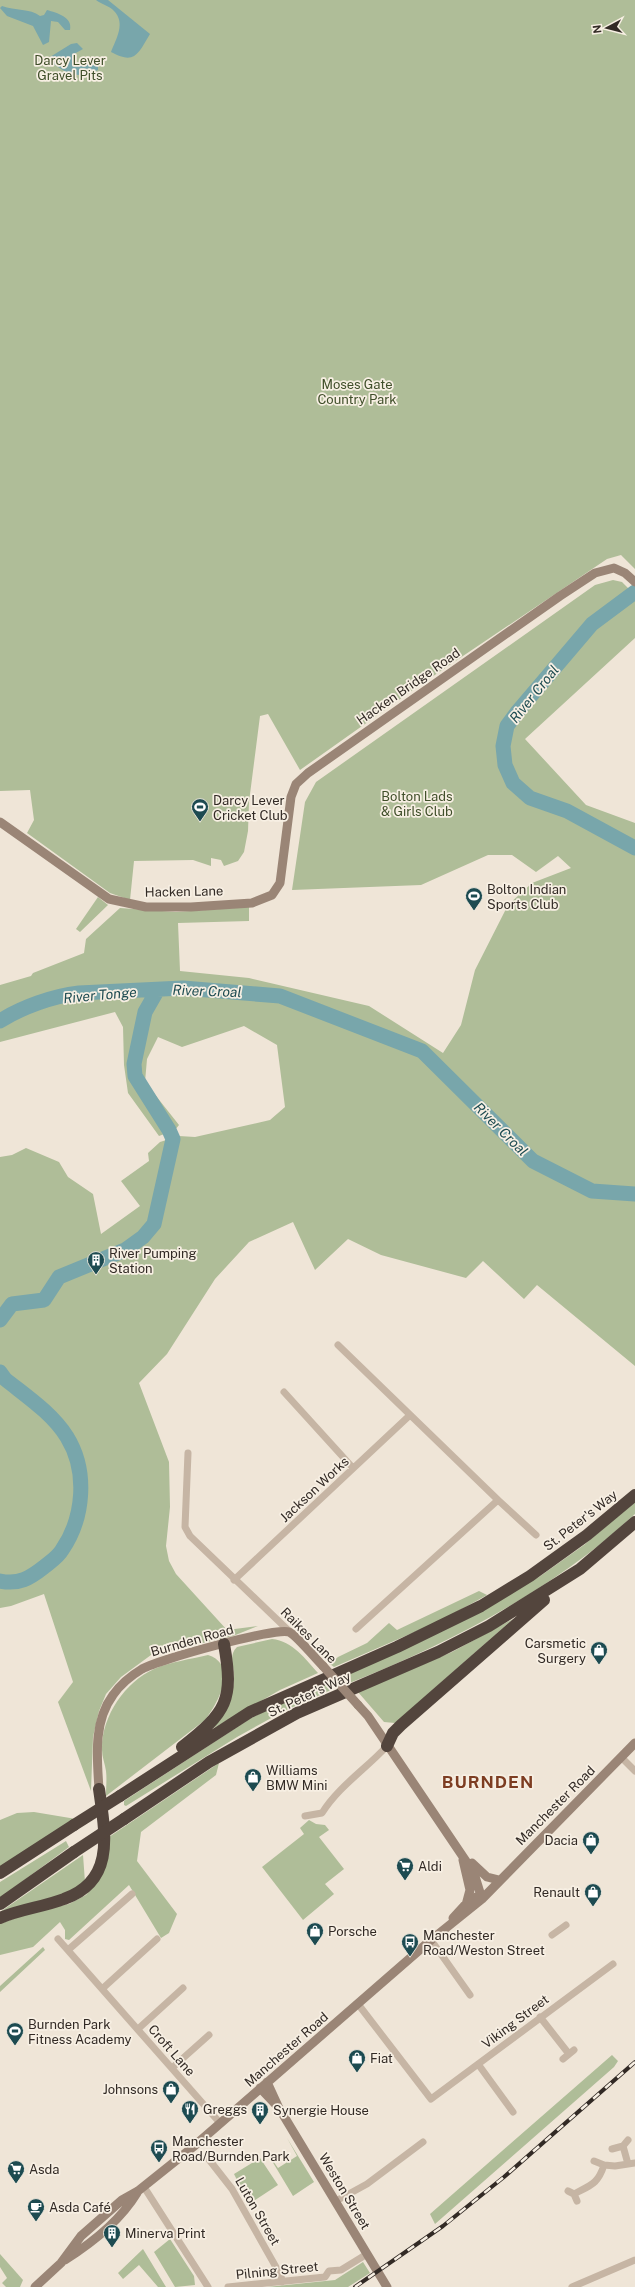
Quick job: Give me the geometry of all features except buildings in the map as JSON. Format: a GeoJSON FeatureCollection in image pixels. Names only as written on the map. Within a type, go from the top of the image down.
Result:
{"type":"FeatureCollection","features":[{"type":"Feature","properties":{"kind":"highway","name":"St. Peter's Way"},"geometry":{"type":"LineString","coordinates":[[0,1873],[250,1712],[397,1647],[481,1606],[530,1576],[587,1535],[635,1495]]}},
{"type":"Feature","properties":{"kind":"highway","name":"St. Peter's Way"},"geometry":{"type":"LineString","coordinates":[[0,1904],[74,1852],[209,1762],[297,1713],[438,1652],[489,1626],[580,1569],[635,1522]]}},
{"type":"Feature","properties":{"kind":"highway"},"geometry":{"type":"LineString","coordinates":[[387,1746],[393,1733],[401,1725],[580,1569]]}},
{"type":"Feature","properties":{"kind":"highway"},"geometry":{"type":"LineString","coordinates":[[123,1794],[192,1740],[216,1717],[224,1702],[228,1688],[229,1674],[224,1644]]}},
{"type":"Feature","properties":{"kind":"highway"},"geometry":{"type":"LineString","coordinates":[[0,1918],[22,1910],[64,1900],[86,1888],[93,1879],[99,1870],[105,1848],[99,1789]]}},
{"type":"Feature","properties":{"kind":"main road","name":"Hacken Bridge Road"},"geometry":{"type":"LineString","coordinates":[[272,895],[277,890],[282,876],[291,797],[296,784],[308,773],[595,573],[610,568],[625,573],[635,582]]}},
{"type":"Feature","properties":{"kind":"main road","name":"Hacken Lane"},"geometry":{"type":"LineString","coordinates":[[0,822],[109,899],[146,907],[192,907],[252,903],[272,895]]}},
{"type":"Feature","properties":{"kind":"main road","name":"Burnden Road"},"geometry":{"type":"LineString","coordinates":[[99,1789],[98,1737],[106,1709],[113,1696],[142,1669],[155,1663],[224,1644],[278,1631],[290,1632]]}},
{"type":"Feature","properties":{"kind":"main road","name":"Raikes Lane"},"geometry":{"type":"LineString","coordinates":[[290,1632],[368,1716],[474,1873],[482,1896]]}},
{"type":"Feature","properties":{"kind":"main road","name":"Manchester Road"},"geometry":{"type":"LineString","coordinates":[[36,2287],[61,2263],[88,2246],[128,2207],[141,2189],[220,2123],[482,1896],[635,1743]]}},
{"type":"Feature","properties":{"kind":"main road","name":"Raikes Lane"},"geometry":{"type":"LineString","coordinates":[[460,1851],[496,1883]]}},
{"type":"Feature","properties":{"kind":"main road","name":"Raikes Lane"},"geometry":{"type":"LineString","coordinates":[[460,1851],[470,1890],[466,1905]]}},
{"type":"Feature","properties":{"kind":"main road","name":"Manchester Road"},"geometry":{"type":"LineString","coordinates":[[431,1940],[466,1905],[482,1896]]}},
{"type":"Feature","properties":{"kind":"main road","name":"Weston Street"},"geometry":{"type":"LineString","coordinates":[[264,2085],[278,2101],[279,2108],[387,2287]]}},
{"type":"Feature","properties":{"kind":"street"},"geometry":{"type":"LineString","coordinates":[[338,1344],[410,1416],[536,1535]]}},
{"type":"Feature","properties":{"kind":"street"},"geometry":{"type":"LineString","coordinates":[[284,1392],[353,1468]]}},
{"type":"Feature","properties":{"kind":"street","name":"Jackson Works"},"geometry":{"type":"LineString","coordinates":[[234,1580],[410,1416]]}},
{"type":"Feature","properties":{"kind":"street","name":"Raikes Lane"},"geometry":{"type":"LineString","coordinates":[[188,1453],[185,1527],[190,1536],[234,1580],[290,1632]]}},
{"type":"Feature","properties":{"kind":"street"},"geometry":{"type":"LineString","coordinates":[[356,1630],[498,1500]]}},
{"type":"Feature","properties":{"kind":"street"},"geometry":{"type":"LineString","coordinates":[[305,1816],[322,1812],[331,1799],[369,1765],[387,1746]]}},
{"type":"Feature","properties":{"kind":"street"},"geometry":{"type":"LineString","coordinates":[[621,1757],[635,1772]]}},
{"type":"Feature","properties":{"kind":"street"},"geometry":{"type":"LineString","coordinates":[[68,1950],[132,1894]]}},
{"type":"Feature","properties":{"kind":"street"},"geometry":{"type":"LineString","coordinates":[[552,1935],[566,1925]]}},
{"type":"Feature","properties":{"kind":"street","name":"Croft Lane"},"geometry":{"type":"LineString","coordinates":[[58,1939],[220,2123]]}},
{"type":"Feature","properties":{"kind":"street"},"geometry":{"type":"LineString","coordinates":[[102,1989],[157,1939]]}},
{"type":"Feature","properties":{"kind":"street"},"geometry":{"type":"LineString","coordinates":[[431,1940],[470,1995]]}},
{"type":"Feature","properties":{"kind":"street","name":"Viking Street"},"geometry":{"type":"LineString","coordinates":[[358,2004],[431,2099],[613,1964]]}},
{"type":"Feature","properties":{"kind":"street"},"geometry":{"type":"LineString","coordinates":[[138,2029],[183,1988]]}},
{"type":"Feature","properties":{"kind":"street"},"geometry":{"type":"LineString","coordinates":[[540,2017],[568,2054]]}},
{"type":"Feature","properties":{"kind":"street"},"geometry":{"type":"LineString","coordinates":[[172,2068],[209,2035]]}},
{"type":"Feature","properties":{"kind":"street"},"geometry":{"type":"LineString","coordinates":[[478,2064],[514,2112]]}},
{"type":"Feature","properties":{"kind":"street"},"geometry":{"type":"LineString","coordinates":[[506,2102],[512,2097]]}},
{"type":"Feature","properties":{"kind":"street"},"geometry":{"type":"LineString","coordinates":[[336,2201],[367,2184],[423,2142]]}},
{"type":"Feature","properties":{"kind":"street"},"geometry":{"type":"LineString","coordinates":[[594,2161],[604,2165],[632,2164],[625,2143],[612,2149]]}},
{"type":"Feature","properties":{"kind":"street","name":"Luton Street"},"geometry":{"type":"LineString","coordinates":[[207,2157],[232,2189],[281,2276],[282,2282]]}},
{"type":"Feature","properties":{"kind":"street"},"geometry":{"type":"LineString","coordinates":[[573,2196],[595,2183],[600,2178],[604,2165]]}},
{"type":"Feature","properties":{"kind":"street"},"geometry":{"type":"LineString","coordinates":[[141,2189],[175,2235],[208,2287]]}},
{"type":"Feature","properties":{"kind":"street","name":"Pilning Street"},"geometry":{"type":"LineString","coordinates":[[228,2287],[325,2277],[329,2271],[341,2270],[367,2254]]}},
{"type":"Feature","properties":{"kind":"street"},"geometry":{"type":"LineString","coordinates":[[572,2287],[635,2260]]}},
{"type":"Feature","properties":{"kind":"green space","name":"Moses Gate Country Park"},"geometry":{"type":"Polygon","coordinates":[[[0,0],[635,0],[635,569],[621,555],[607,559],[420,685],[300,770],[268,714],[260,716],[249,802],[248,831],[244,852],[238,861],[224,866],[221,860],[211,858],[211,866],[193,860],[134,861],[130,900],[110,893],[27,833],[34,820],[30,790],[0,791],[0,0]]]}},
{"type":"Feature","properties":{"kind":"green space","name":"Bolton Lads & Girls Club"},"geometry":{"type":"Polygon","coordinates":[[[613,580],[622,582],[635,595],[635,638],[525,739],[586,805],[635,823],[635,1366],[537,1285],[524,1299],[483,1261],[466,1278],[381,1255],[348,1239],[315,1270],[293,1222],[249,1242],[215,1279],[167,1354],[139,1383],[169,1462],[170,1507],[166,1546],[169,1561],[176,1574],[227,1630],[258,1626],[233,1636],[151,1655],[121,1677],[106,1694],[99,1711],[93,1737],[91,1791],[58,1702],[73,1682],[44,1594],[11,1606],[0,1608],[0,1157],[12,1155],[26,1148],[59,1162],[68,1177],[93,1194],[101,1234],[140,1206],[121,1181],[149,1161],[148,1153],[160,1142],[179,1136],[195,1137],[270,1120],[285,1107],[277,1045],[244,1026],[182,1047],[158,1037],[147,1059],[145,1082],[179,1125],[175,1130],[159,1136],[128,1093],[124,1065],[123,1027],[115,1012],[0,1042],[0,985],[31,976],[33,973],[84,953],[86,939],[120,908],[176,912],[249,907],[249,921],[178,923],[180,971],[249,978],[369,1006],[443,1053],[461,1025],[475,970],[508,905],[532,883],[571,868],[558,856],[536,872],[512,855],[488,855],[421,885],[292,890],[305,802],[316,782],[595,585],[613,580]]]}},
{"type":"Feature","properties":{"kind":"green space"},"geometry":{"type":"Polygon","coordinates":[[[98,897],[108,905],[80,932],[76,929],[98,897]]]}},
{"type":"Feature","properties":{"kind":"green space"},"geometry":{"type":"Polygon","coordinates":[[[635,1502],[635,1514],[601,1544],[561,1573],[503,1610],[411,1657],[347,1684],[339,1676],[539,1577],[584,1545],[635,1502]]]}},
{"type":"Feature","properties":{"kind":"green space"},"geometry":{"type":"Polygon","coordinates":[[[479,1591],[487,1595],[440,1621],[334,1667],[330,1664],[338,1657],[367,1643],[389,1623],[397,1630],[479,1591]]]}},
{"type":"Feature","properties":{"kind":"green space"},"geometry":{"type":"Polygon","coordinates":[[[513,1619],[395,1723],[384,1722],[358,1692],[452,1652],[513,1619]]]}},
{"type":"Feature","properties":{"kind":"green space"},"geometry":{"type":"Polygon","coordinates":[[[272,1639],[279,1640],[292,1647],[318,1673],[280,1690],[212,1729],[231,1696],[234,1682],[232,1656],[237,1647],[272,1639]]]}},
{"type":"Feature","properties":{"kind":"green space"},"geometry":{"type":"Polygon","coordinates":[[[208,1655],[217,1660],[222,1667],[224,1675],[220,1695],[205,1720],[106,1796],[106,1768],[102,1753],[103,1738],[110,1713],[117,1702],[134,1682],[154,1669],[208,1655]]]}},
{"type":"Feature","properties":{"kind":"green space"},"geometry":{"type":"Polygon","coordinates":[[[323,1683],[331,1690],[284,1711],[237,1737],[126,1806],[124,1805],[124,1801],[251,1718],[323,1683]]]}},
{"type":"Feature","properties":{"kind":"green space"},"geometry":{"type":"Polygon","coordinates":[[[219,1763],[216,1775],[141,1832],[137,1861],[177,1914],[169,1933],[161,1938],[129,1885],[69,1940],[65,1939],[65,1930],[60,1922],[33,1947],[0,1955],[0,1924],[29,1913],[69,1904],[86,1895],[96,1884],[109,1837],[219,1763]]]}},
{"type":"Feature","properties":{"kind":"green space"},"geometry":{"type":"Polygon","coordinates":[[[34,1812],[76,1819],[0,1868],[0,1820],[17,1813],[34,1812]]]}},
{"type":"Feature","properties":{"kind":"green space"},"geometry":{"type":"Polygon","coordinates":[[[309,1820],[316,1824],[325,1825],[329,1830],[319,1837],[344,1869],[325,1884],[334,1894],[303,1920],[262,1867],[304,1834],[300,1828],[309,1820]]]}},
{"type":"Feature","properties":{"kind":"green space"},"geometry":{"type":"Polygon","coordinates":[[[66,1841],[69,1847],[0,1898],[0,1882],[66,1841]]]}},
{"type":"Feature","properties":{"kind":"green space"},"geometry":{"type":"Polygon","coordinates":[[[83,1855],[85,1882],[74,1892],[0,1912],[83,1855]]]}},
{"type":"Feature","properties":{"kind":"green space"},"geometry":{"type":"Polygon","coordinates":[[[43,1947],[45,1950],[0,1992],[0,1986],[43,1947]]]}},
{"type":"Feature","properties":{"kind":"green space"},"geometry":{"type":"Polygon","coordinates":[[[612,2055],[618,2061],[614,2067],[435,2224],[430,2214],[612,2055]]]}},
{"type":"Feature","properties":{"kind":"green space"},"geometry":{"type":"Polygon","coordinates":[[[287,2138],[314,2182],[293,2196],[266,2151],[278,2168],[297,2156],[287,2138]]]}},
{"type":"Feature","properties":{"kind":"green space"},"geometry":{"type":"Polygon","coordinates":[[[260,2158],[278,2185],[249,2204],[234,2174],[260,2158]]]}},
{"type":"Feature","properties":{"kind":"green space"},"geometry":{"type":"Polygon","coordinates":[[[170,2239],[194,2276],[195,2285],[175,2287],[154,2252],[170,2239]]]}},
{"type":"Feature","properties":{"kind":"green space"},"geometry":{"type":"Polygon","coordinates":[[[143,2249],[166,2287],[158,2287],[139,2265],[123,2279],[118,2273],[143,2249]]]}},
{"type":"Feature","properties":{"kind":"green space"},"geometry":{"type":"Polygon","coordinates":[[[0,2254],[23,2280],[20,2287],[6,2287],[2,2283],[7,2278],[0,2267],[0,2254]]]}},
{"type":"Feature","properties":{"kind":"green space"},"geometry":{"type":"Polygon","coordinates":[[[363,2262],[370,2273],[348,2287],[267,2287],[335,2280],[363,2262]]]}},
{"type":"Feature","properties":{"kind":"water"},"geometry":{"type":"Polygon","coordinates":[[[96,0],[108,0],[150,34],[139,52],[131,57],[126,57],[119,56],[111,52],[120,26],[118,16],[108,6],[96,0]]]}},
{"type":"Feature","properties":{"kind":"water"},"geometry":{"type":"Polygon","coordinates":[[[2,6],[36,13],[40,16],[44,15],[47,10],[67,19],[70,30],[65,30],[58,22],[51,21],[49,42],[43,45],[33,26],[7,16],[0,8],[2,6]]]}},
{"type":"Feature","properties":{"kind":"water"},"geometry":{"type":"Polygon","coordinates":[[[77,43],[83,49],[74,54],[74,61],[77,63],[93,57],[91,64],[93,65],[98,61],[98,70],[85,75],[73,74],[62,70],[51,62],[50,57],[71,44],[77,43]]]}},
{"type":"Feature","properties":{"kind":"waterway","name":"River Croal"},"geometry":{"type":"LineString","coordinates":[[635,592],[592,624],[507,726],[503,746],[505,765],[513,783],[530,798],[567,811],[635,848]]}},
{"type":"Feature","properties":{"kind":"waterway","name":"River Croal"},"geometry":{"type":"LineString","coordinates":[[0,1021],[18,1011],[38,1003],[69,994],[79,993],[183,988],[280,996],[422,1051],[533,1161],[592,1191],[635,1194]]}},
{"type":"Feature","properties":{"kind":"waterway","name":"River Croal"},"geometry":{"type":"LineString","coordinates":[[0,1320],[12,1304],[44,1300],[59,1277],[125,1250],[143,1237],[154,1224],[173,1139],[169,1130],[135,1076],[134,1064],[145,1012],[157,991]]}},
{"type":"Feature","properties":{"kind":"waterway","name":"River Croal"},"geometry":{"type":"LineString","coordinates":[[0,1372],[5,1379],[30,1398],[54,1420],[67,1437],[74,1450],[78,1464],[81,1494],[75,1524],[58,1555],[39,1571],[24,1580],[13,1582],[0,1581]]}},
{"type":"Feature","properties":{"kind":"railway"},"geometry":{"type":"LineString","coordinates":[[355,2287],[443,2226],[504,2177],[635,2062]]}},
{"type":"Feature","properties":{"kind":"place","name":"Darcy Lever Cricket Club"},"geometry":{"type":"Point","coordinates":[200,822]}},
{"type":"Feature","properties":{"kind":"place","name":"Bolton Indian Sports Club"},"geometry":{"type":"Point","coordinates":[474,911]}},
{"type":"Feature","properties":{"kind":"place","name":"River Pumping Station"},"geometry":{"type":"Point","coordinates":[96,1275]}},
{"type":"Feature","properties":{"kind":"place","name":"Carsmetic Surgery"},"geometry":{"type":"Point","coordinates":[599,1665]}},
{"type":"Feature","properties":{"kind":"place","name":"Williams BMW Mini"},"geometry":{"type":"Point","coordinates":[253,1792]}},
{"type":"Feature","properties":{"kind":"place","name":"Dacia"},"geometry":{"type":"Point","coordinates":[591,1855]}},
{"type":"Feature","properties":{"kind":"place","name":"Aldi"},"geometry":{"type":"Point","coordinates":[405,1881]}},
{"type":"Feature","properties":{"kind":"place","name":"Renault"},"geometry":{"type":"Point","coordinates":[593,1907]}},
{"type":"Feature","properties":{"kind":"place","name":"Porsche"},"geometry":{"type":"Point","coordinates":[315,1946]}},
{"type":"Feature","properties":{"kind":"place","name":"Manchester Road/Weston Street"},"geometry":{"type":"Point","coordinates":[410,1957]}},
{"type":"Feature","properties":{"kind":"place","name":"Burnden Park Fitness Academy"},"geometry":{"type":"Point","coordinates":[15,2046]}},
{"type":"Feature","properties":{"kind":"place","name":"Fiat"},"geometry":{"type":"Point","coordinates":[357,2073]}},
{"type":"Feature","properties":{"kind":"place","name":"Johnsons"},"geometry":{"type":"Point","coordinates":[171,2104]}},
{"type":"Feature","properties":{"kind":"place","name":"Greggs"},"geometry":{"type":"Point","coordinates":[190,2124]}},
{"type":"Feature","properties":{"kind":"place","name":"Synergie House"},"geometry":{"type":"Point","coordinates":[260,2125]}},
{"type":"Feature","properties":{"kind":"place","name":"Manchester Road/Burnden Park"},"geometry":{"type":"Point","coordinates":[159,2163]}},
{"type":"Feature","properties":{"kind":"place","name":"Asda"},"geometry":{"type":"Point","coordinates":[16,2184]}},
{"type":"Feature","properties":{"kind":"place","name":"Asda Café"},"geometry":{"type":"Point","coordinates":[36,2222]}},
{"type":"Feature","properties":{"kind":"place","name":"Minerva Print"},"geometry":{"type":"Point","coordinates":[112,2248]}},
{"type":"Feature","properties":{"kind":"district","name":"BURNDEN"},"geometry":{"type":"Point","coordinates":[488,1782]}},
{"type":"Feature","properties":{"kind":"park label","name":"Darcy Lever Gravel Pits"},"geometry":{"type":"Point","coordinates":[70,68]}},
{"type":"Feature","properties":{"kind":"water label","name":"River Tonge"},"geometry":{"type":"Point","coordinates":[100,995]}}]}
